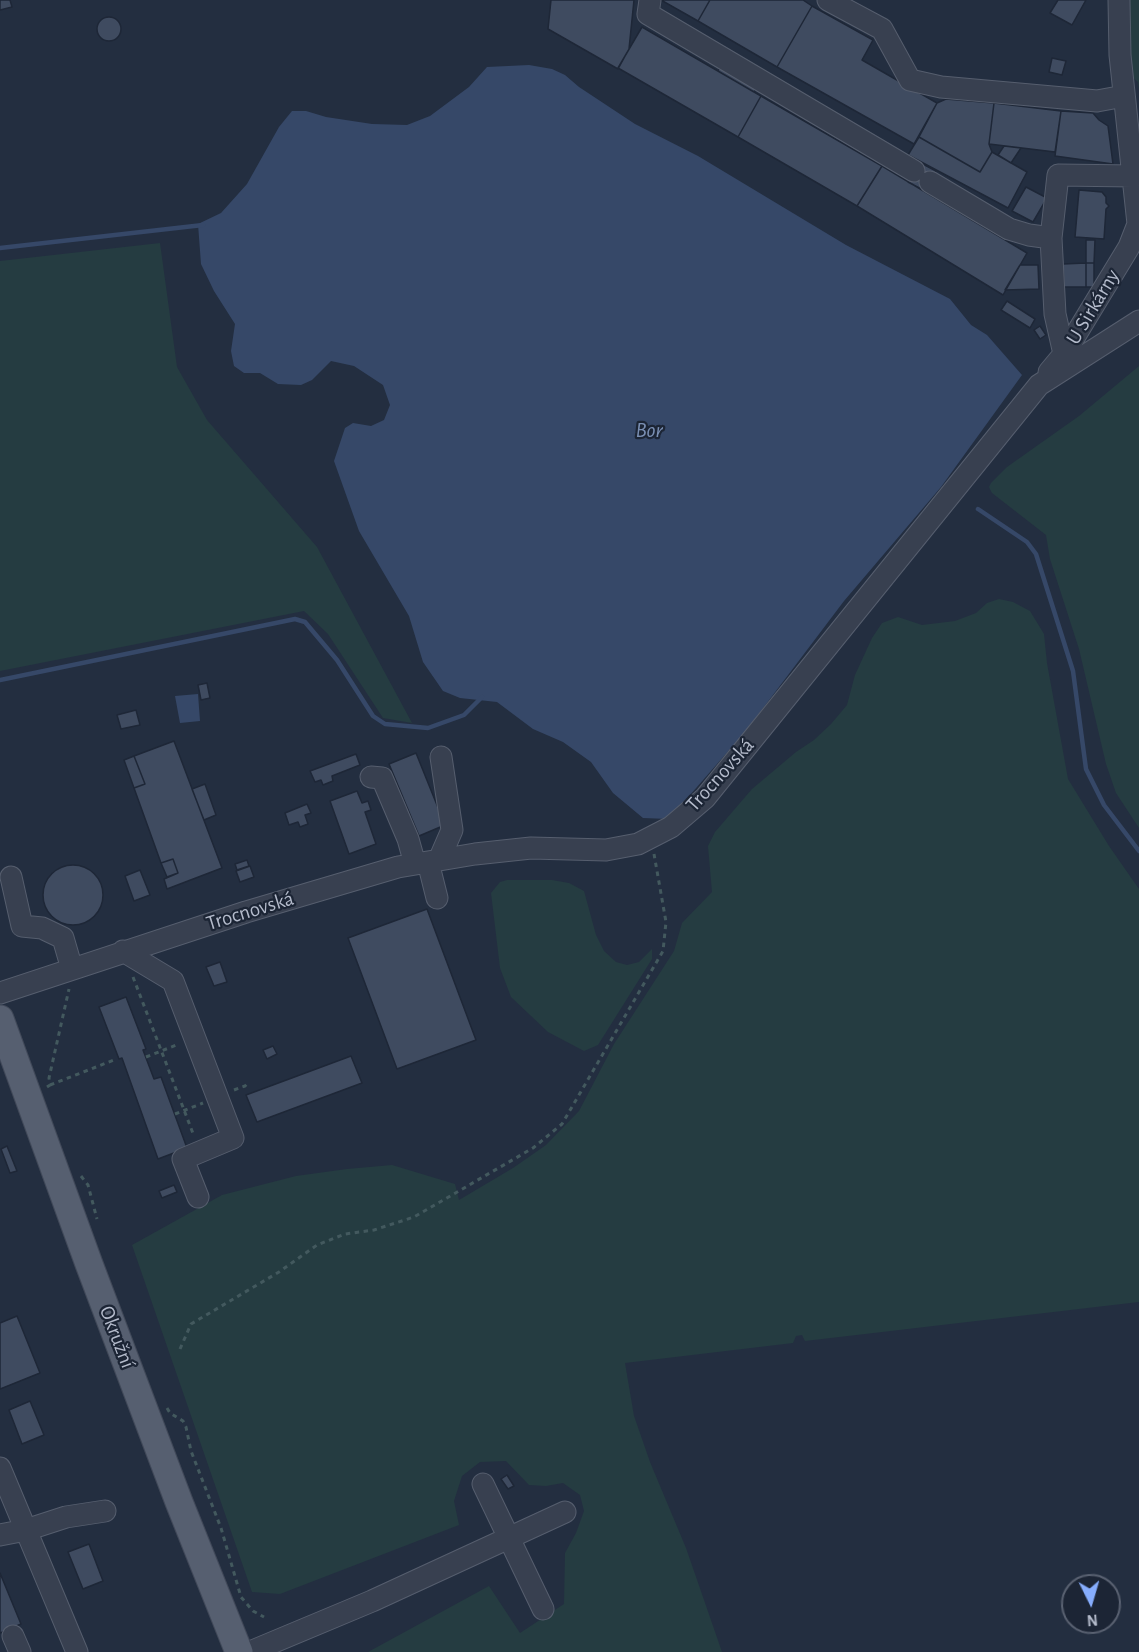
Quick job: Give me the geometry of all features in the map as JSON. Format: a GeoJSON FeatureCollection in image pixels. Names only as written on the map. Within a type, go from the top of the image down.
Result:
{"type":"FeatureCollection","features":[{"type":"Feature","properties":{"kind":"main road","name":"Okružní"},"geometry":{"type":"LineString","coordinates":[[0,1019],[179,1502],[239,1652]]}},
{"type":"Feature","properties":{"kind":"street"},"geometry":{"type":"LineString","coordinates":[[650,0],[648,14],[995,221],[1009,229],[1051,238]]}},
{"type":"Feature","properties":{"kind":"street"},"geometry":{"type":"LineString","coordinates":[[828,0],[882,29],[910,80],[941,87],[1096,101],[1124,96]]}},
{"type":"Feature","properties":{"kind":"street","name":"U Sirkárny"},"geometry":{"type":"LineString","coordinates":[[1039,385],[1064,354],[1129,247],[1139,224],[1120,55],[1119,0]]}},
{"type":"Feature","properties":{"kind":"street"},"geometry":{"type":"LineString","coordinates":[[1064,354],[1055,314],[1051,238],[1058,176],[1134,176]]}},
{"type":"Feature","properties":{"kind":"street","name":"Trocnovská"},"geometry":{"type":"LineString","coordinates":[[0,993],[71,978],[123,951],[398,867],[475,854],[531,848],[606,850],[638,844],[671,827],[705,798],[1039,385],[1139,321]]}},
{"type":"Feature","properties":{"kind":"street"},"geometry":{"type":"LineString","coordinates":[[427,862],[452,830],[441,757]]}},
{"type":"Feature","properties":{"kind":"street"},"geometry":{"type":"LineString","coordinates":[[371,777],[382,778],[408,839],[427,862],[437,898]]}},
{"type":"Feature","properties":{"kind":"street"},"geometry":{"type":"LineString","coordinates":[[11,877],[22,926],[42,928],[63,939],[71,978]]}},
{"type":"Feature","properties":{"kind":"street"},"geometry":{"type":"LineString","coordinates":[[123,951],[173,981],[233,1138],[183,1159],[198,1197]]}},
{"type":"Feature","properties":{"kind":"street"},"geometry":{"type":"LineString","coordinates":[[0,1468],[77,1652]]}},
{"type":"Feature","properties":{"kind":"street"},"geometry":{"type":"LineString","coordinates":[[483,1484],[543,1609]]}},
{"type":"Feature","properties":{"kind":"street"},"geometry":{"type":"LineString","coordinates":[[0,1535],[26,1530],[66,1517],[105,1511]]}},
{"type":"Feature","properties":{"kind":"street"},"geometry":{"type":"LineString","coordinates":[[250,1652],[372,1601],[565,1512]]}},
{"type":"Feature","properties":{"kind":"path"},"geometry":{"type":"LineString","coordinates":[[180,1349],[191,1324],[279,1272],[317,1245],[345,1234],[374,1230],[414,1216],[532,1148],[562,1124],[663,951],[666,922],[652,837]]}},
{"type":"Feature","properties":{"kind":"path"},"geometry":{"type":"LineString","coordinates":[[123,951],[201,1152]]}},
{"type":"Feature","properties":{"kind":"path"},"geometry":{"type":"LineString","coordinates":[[50,1085],[49,1078],[71,978]]}},
{"type":"Feature","properties":{"kind":"path"},"geometry":{"type":"LineString","coordinates":[[146,1057],[195,1038]]}},
{"type":"Feature","properties":{"kind":"path"},"geometry":{"type":"LineString","coordinates":[[44,1089],[114,1060]]}},
{"type":"Feature","properties":{"kind":"path"},"geometry":{"type":"LineString","coordinates":[[81,1176],[87,1185],[99,1227]]}},
{"type":"Feature","properties":{"kind":"path"},"geometry":{"type":"LineString","coordinates":[[166,1407],[170,1413],[183,1421],[186,1427],[191,1451],[221,1528],[241,1597],[252,1611],[264,1617]]}},
{"type":"Feature","properties":{"kind":"green space"},"geometry":{"type":"Polygon","coordinates":[[[1128,0],[1139,0],[1139,89],[1138,82],[1130,75],[1128,0]]]}},
{"type":"Feature","properties":{"kind":"green space"},"geometry":{"type":"Polygon","coordinates":[[[160,243],[177,367],[207,420],[317,547],[412,723],[383,718],[328,634],[304,611],[0,671],[0,261],[160,243]]]}},
{"type":"Feature","properties":{"kind":"green space"},"geometry":{"type":"Polygon","coordinates":[[[1139,366],[1139,828],[1116,793],[1106,764],[1079,649],[1050,559],[1046,535],[992,493],[989,487],[1007,467],[1079,416],[1139,366]]]}},
{"type":"Feature","properties":{"kind":"green space"},"geometry":{"type":"Polygon","coordinates":[[[999,599],[1013,602],[1030,611],[1044,634],[1068,779],[1109,846],[1139,889],[1139,1302],[805,1341],[802,1335],[796,1336],[793,1343],[625,1363],[634,1416],[650,1462],[686,1548],[722,1652],[368,1652],[489,1586],[520,1633],[564,1604],[565,1553],[584,1511],[580,1495],[563,1483],[546,1486],[529,1485],[506,1461],[480,1462],[462,1476],[454,1501],[459,1525],[280,1594],[252,1592],[132,1245],[222,1195],[296,1176],[392,1165],[455,1184],[459,1200],[513,1168],[546,1145],[579,1111],[614,1044],[674,951],[682,923],[712,892],[708,846],[715,832],[752,789],[814,740],[847,705],[855,675],[872,638],[882,623],[898,617],[922,625],[955,621],[976,613],[987,603],[999,599]]]}},
{"type":"Feature","properties":{"kind":"green space"},"geometry":{"type":"Polygon","coordinates":[[[552,880],[569,883],[584,891],[596,935],[604,951],[616,962],[627,965],[639,962],[652,949],[652,959],[598,1045],[584,1051],[548,1032],[511,997],[500,968],[491,893],[500,882],[552,880]]]}},
{"type":"Feature","properties":{"kind":"water","name":"Bor"},"geometry":{"type":"Polygon","coordinates":[[[529,65],[552,69],[565,75],[579,87],[635,124],[698,156],[846,245],[950,299],[971,325],[987,335],[1022,375],[941,487],[844,601],[745,732],[669,819],[643,818],[613,793],[591,762],[563,742],[533,729],[497,702],[460,698],[443,691],[423,662],[409,616],[359,531],[334,461],[345,428],[353,423],[371,426],[384,420],[390,405],[383,385],[354,366],[331,361],[312,380],[301,385],[278,384],[260,373],[244,373],[234,366],[231,351],[235,324],[214,291],[201,264],[198,224],[221,213],[247,184],[279,127],[292,111],[306,111],[326,117],[372,124],[407,125],[430,116],[469,87],[487,67],[529,65]]]}},
{"type":"Feature","properties":{"kind":"water"},"geometry":{"type":"Polygon","coordinates":[[[198,694],[200,721],[180,723],[175,696],[198,694]]]}},
{"type":"Feature","properties":{"kind":"building"},"geometry":{"type":"Polygon","coordinates":[[[0,0],[10,0],[12,7],[0,10],[0,0]]]}},
{"type":"Feature","properties":{"kind":"building"},"geometry":{"type":"Polygon","coordinates":[[[551,0],[634,0],[629,49],[618,69],[548,29],[551,0]]]}},
{"type":"Feature","properties":{"kind":"building"},"geometry":{"type":"Polygon","coordinates":[[[661,0],[710,0],[698,21],[661,0]]]}},
{"type":"Feature","properties":{"kind":"building"},"geometry":{"type":"Polygon","coordinates":[[[710,0],[803,0],[812,6],[777,67],[698,21],[710,0]]]}},
{"type":"Feature","properties":{"kind":"building"},"geometry":{"type":"Polygon","coordinates":[[[1058,0],[1086,0],[1072,25],[1050,13],[1058,0]]]}},
{"type":"Feature","properties":{"kind":"building"},"geometry":{"type":"Polygon","coordinates":[[[812,6],[873,40],[862,60],[937,103],[914,144],[777,67],[812,6]]]}},
{"type":"Feature","properties":{"kind":"building"},"geometry":{"type":"Polygon","coordinates":[[[109,17],[114,18],[120,24],[120,34],[114,40],[109,41],[104,40],[98,34],[97,29],[98,24],[104,18],[109,17]]]}},
{"type":"Feature","properties":{"kind":"building"},"geometry":{"type":"Polygon","coordinates":[[[642,27],[761,96],[738,137],[618,68],[642,27]]]}},
{"type":"Feature","properties":{"kind":"building"},"geometry":{"type":"Polygon","coordinates":[[[1052,58],[1066,61],[1062,75],[1049,72],[1052,58]]]}},
{"type":"Feature","properties":{"kind":"building"},"geometry":{"type":"Polygon","coordinates":[[[722,63],[759,84],[754,92],[718,71],[722,63]]]}},
{"type":"Feature","properties":{"kind":"building"},"geometry":{"type":"Polygon","coordinates":[[[761,96],[882,166],[857,206],[738,137],[761,96]]]}},
{"type":"Feature","properties":{"kind":"building"},"geometry":{"type":"Polygon","coordinates":[[[946,99],[994,103],[989,144],[992,152],[980,172],[919,137],[937,103],[946,99]]]}},
{"type":"Feature","properties":{"kind":"building"},"geometry":{"type":"Polygon","coordinates":[[[994,103],[1061,111],[1055,152],[989,144],[994,103]]]}},
{"type":"Feature","properties":{"kind":"building"},"geometry":{"type":"Polygon","coordinates":[[[1061,111],[1093,113],[1108,126],[1113,164],[1055,156],[1061,111]]]}},
{"type":"Feature","properties":{"kind":"building"},"geometry":{"type":"Polygon","coordinates":[[[919,137],[980,172],[992,152],[1027,172],[1008,208],[908,155],[919,137]]]}},
{"type":"Feature","properties":{"kind":"building"},"geometry":{"type":"Polygon","coordinates":[[[1004,146],[1021,148],[1011,163],[998,155],[1004,146]]]}},
{"type":"Feature","properties":{"kind":"building"},"geometry":{"type":"Polygon","coordinates":[[[919,162],[936,171],[925,191],[908,182],[919,162]]]}},
{"type":"Feature","properties":{"kind":"building"},"geometry":{"type":"Polygon","coordinates":[[[882,166],[1027,253],[1003,295],[857,206],[882,166]]]}},
{"type":"Feature","properties":{"kind":"building"},"geometry":{"type":"Polygon","coordinates":[[[1026,187],[1047,198],[1033,222],[1012,211],[1026,187]]]}},
{"type":"Feature","properties":{"kind":"building"},"geometry":{"type":"Polygon","coordinates":[[[1079,190],[1102,192],[1106,197],[1106,203],[1109,206],[1106,209],[1104,239],[1075,237],[1079,190]]]}},
{"type":"Feature","properties":{"kind":"building"},"geometry":{"type":"Polygon","coordinates":[[[1086,240],[1095,240],[1094,263],[1086,263],[1086,240]]]}},
{"type":"Feature","properties":{"kind":"building"},"geometry":{"type":"Polygon","coordinates":[[[1086,263],[1094,263],[1094,287],[1086,287],[1086,263]]]}},
{"type":"Feature","properties":{"kind":"building"},"geometry":{"type":"Polygon","coordinates":[[[1086,263],[1086,287],[1064,287],[1063,264],[1086,263]]]}},
{"type":"Feature","properties":{"kind":"building"},"geometry":{"type":"Polygon","coordinates":[[[1020,265],[1038,265],[1039,289],[1005,290],[1020,265]]]}},
{"type":"Feature","properties":{"kind":"building"},"geometry":{"type":"Polygon","coordinates":[[[1007,301],[1035,319],[1030,328],[1001,310],[1007,301]]]}},
{"type":"Feature","properties":{"kind":"building"},"geometry":{"type":"Polygon","coordinates":[[[1040,326],[1046,335],[1040,339],[1034,330],[1040,326]]]}},
{"type":"Feature","properties":{"kind":"building"},"geometry":{"type":"Polygon","coordinates":[[[207,683],[210,698],[201,700],[198,685],[207,683]]]}},
{"type":"Feature","properties":{"kind":"building"},"geometry":{"type":"Polygon","coordinates":[[[136,710],[140,725],[121,729],[117,715],[136,710]]]}},
{"type":"Feature","properties":{"kind":"building"},"geometry":{"type":"Polygon","coordinates":[[[174,741],[222,868],[167,889],[164,879],[178,873],[173,859],[161,863],[134,788],[145,784],[134,756],[174,741]]]}},
{"type":"Feature","properties":{"kind":"building"},"geometry":{"type":"Polygon","coordinates":[[[416,753],[445,825],[419,836],[389,764],[416,753]]]}},
{"type":"Feature","properties":{"kind":"building"},"geometry":{"type":"Polygon","coordinates":[[[356,754],[360,765],[332,776],[333,781],[323,785],[321,780],[315,782],[310,771],[356,754]]]}},
{"type":"Feature","properties":{"kind":"building"},"geometry":{"type":"Polygon","coordinates":[[[134,756],[145,784],[134,788],[124,760],[134,756]]]}},
{"type":"Feature","properties":{"kind":"building"},"geometry":{"type":"Polygon","coordinates":[[[205,784],[216,815],[204,820],[192,789],[205,784]]]}},
{"type":"Feature","properties":{"kind":"building"},"geometry":{"type":"Polygon","coordinates":[[[357,791],[362,803],[368,801],[371,810],[365,812],[376,844],[349,854],[330,801],[357,791]]]}},
{"type":"Feature","properties":{"kind":"building"},"geometry":{"type":"Polygon","coordinates":[[[307,804],[311,813],[305,815],[308,824],[300,827],[298,822],[289,825],[285,813],[307,804]]]}},
{"type":"Feature","properties":{"kind":"building"},"geometry":{"type":"Polygon","coordinates":[[[173,859],[178,873],[167,877],[161,863],[173,859]]]}},
{"type":"Feature","properties":{"kind":"building"},"geometry":{"type":"Polygon","coordinates":[[[247,860],[249,866],[237,870],[235,864],[247,860]]]}},
{"type":"Feature","properties":{"kind":"building"},"geometry":{"type":"Polygon","coordinates":[[[67,865],[79,865],[90,870],[98,878],[103,895],[101,907],[90,920],[79,925],[67,925],[56,920],[48,912],[43,901],[43,889],[48,878],[56,870],[67,865]]]}},
{"type":"Feature","properties":{"kind":"building"},"geometry":{"type":"Polygon","coordinates":[[[250,866],[254,877],[240,882],[236,871],[250,866]]]}},
{"type":"Feature","properties":{"kind":"building"},"geometry":{"type":"Polygon","coordinates":[[[140,870],[150,895],[134,901],[125,876],[140,870]]]}},
{"type":"Feature","properties":{"kind":"building"},"geometry":{"type":"Polygon","coordinates":[[[427,909],[476,1040],[397,1069],[348,938],[427,909]]]}},
{"type":"Feature","properties":{"kind":"building"},"geometry":{"type":"Polygon","coordinates":[[[220,962],[227,982],[214,986],[206,967],[220,962]]]}},
{"type":"Feature","properties":{"kind":"building"},"geometry":{"type":"Polygon","coordinates":[[[126,997],[146,1049],[143,1050],[154,1079],[161,1077],[187,1148],[158,1159],[122,1058],[119,1059],[99,1007],[126,997]]]}},
{"type":"Feature","properties":{"kind":"building"},"geometry":{"type":"Polygon","coordinates":[[[273,1046],[277,1054],[267,1059],[263,1050],[273,1046]]]}},
{"type":"Feature","properties":{"kind":"building"},"geometry":{"type":"Polygon","coordinates":[[[351,1056],[362,1083],[257,1122],[246,1095],[351,1056]]]}},
{"type":"Feature","properties":{"kind":"building"},"geometry":{"type":"Polygon","coordinates":[[[7,1146],[17,1171],[10,1173],[1,1149],[7,1146]]]}},
{"type":"Feature","properties":{"kind":"building"},"geometry":{"type":"Polygon","coordinates":[[[174,1185],[177,1192],[162,1198],[159,1191],[174,1185]]]}},
{"type":"Feature","properties":{"kind":"building"},"geometry":{"type":"Polygon","coordinates":[[[17,1316],[40,1373],[0,1389],[0,1323],[17,1316]]]}},
{"type":"Feature","properties":{"kind":"building"},"geometry":{"type":"Polygon","coordinates":[[[30,1401],[44,1435],[22,1444],[9,1410],[30,1401]]]}},
{"type":"Feature","properties":{"kind":"building"},"geometry":{"type":"Polygon","coordinates":[[[507,1475],[514,1486],[508,1489],[501,1479],[507,1475]]]}},
{"type":"Feature","properties":{"kind":"building"},"geometry":{"type":"Polygon","coordinates":[[[89,1544],[103,1581],[83,1589],[68,1552],[89,1544]]]}},
{"type":"Feature","properties":{"kind":"building"},"geometry":{"type":"Polygon","coordinates":[[[0,1573],[21,1624],[0,1633],[0,1573]]]}},
{"type":"Feature","properties":{"kind":"waterway"},"geometry":{"type":"LineString","coordinates":[[0,248],[203,225]]}},
{"type":"Feature","properties":{"kind":"waterway"},"geometry":{"type":"LineString","coordinates":[[978,509],[1027,542],[1036,554],[1073,671],[1086,769],[1104,805],[1139,851]]}},
{"type":"Feature","properties":{"kind":"waterway"},"geometry":{"type":"LineString","coordinates":[[0,680],[295,619],[305,622],[337,660],[373,716],[385,724],[428,728],[464,715],[482,697]]}}]}
